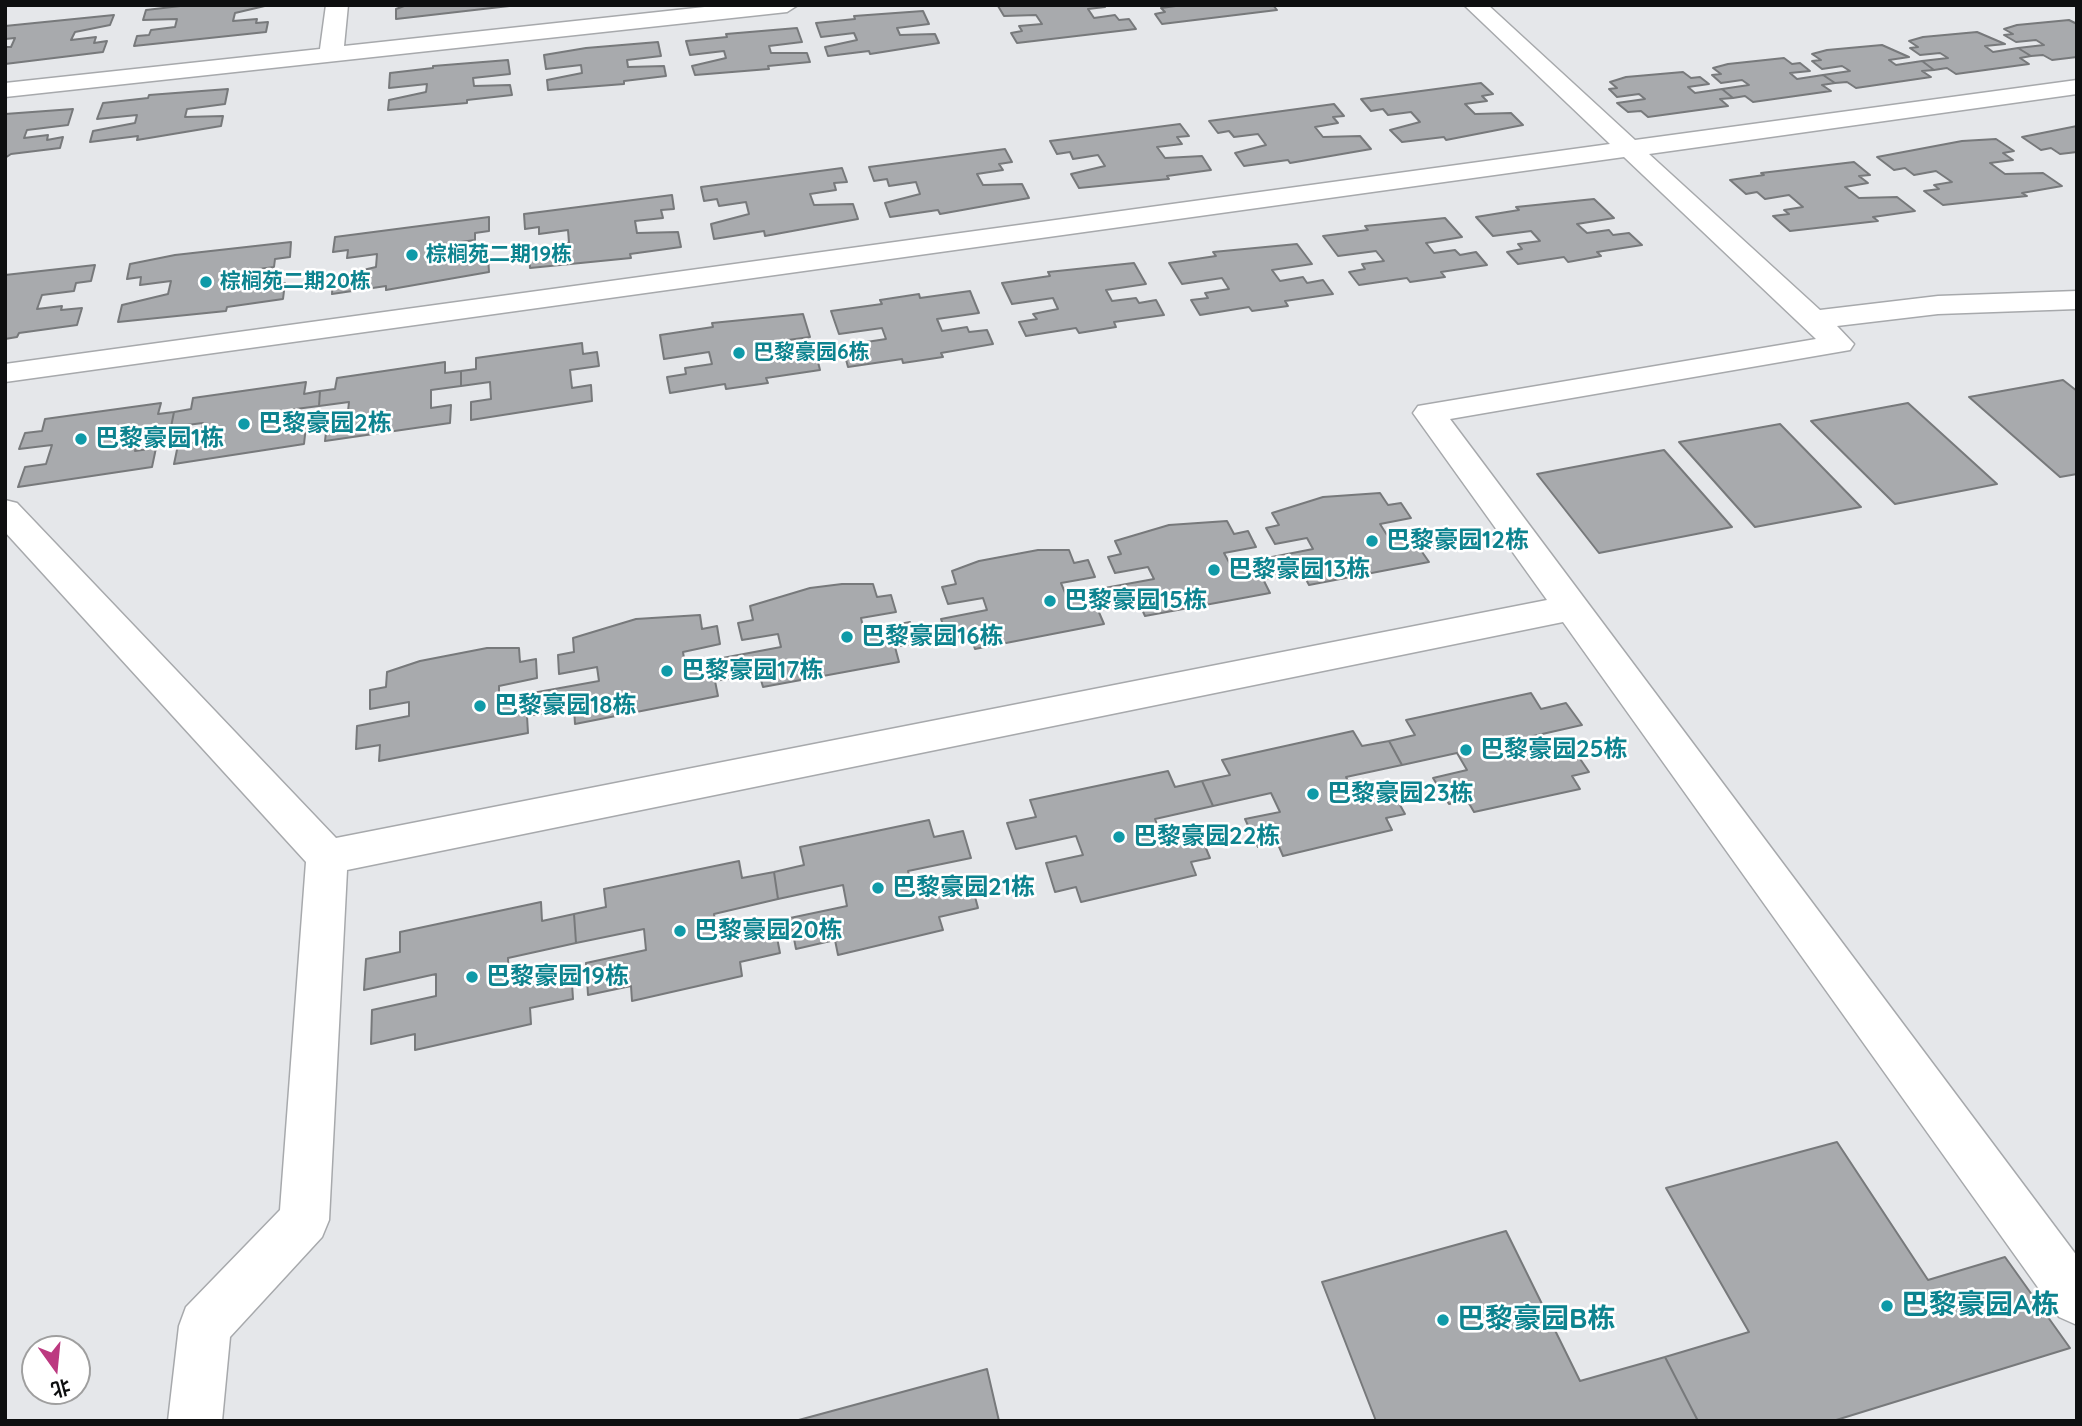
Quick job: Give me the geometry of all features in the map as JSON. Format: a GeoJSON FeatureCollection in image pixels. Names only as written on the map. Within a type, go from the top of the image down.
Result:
{"type":"FeatureCollection","features":[{"type":"Feature","properties":{"kind":"lane"},"geometry":{"type":"LineString","coordinates":[[331,55],[337,5]]}},
{"type":"Feature","properties":{"kind":"lane"},"geometry":{"type":"LineString","coordinates":[[5,90],[787,5]]}},
{"type":"Feature","properties":{"kind":"lane"},"geometry":{"type":"LineString","coordinates":[[1475,5],[1839,344],[1429,413],[2077,1299]]}},
{"type":"Feature","properties":{"kind":"lane"},"geometry":{"type":"LineString","coordinates":[[5,373],[2077,87]]}},
{"type":"Feature","properties":{"kind":"lane"},"geometry":{"type":"LineString","coordinates":[[1812,320],[1938,305],[2077,300]]}},
{"type":"Feature","properties":{"kind":"lane"},"geometry":{"type":"LineString","coordinates":[[5,511],[327,857],[304,1220],[205,1326],[195,1421]]}},
{"type":"Feature","properties":{"kind":"lane"},"geometry":{"type":"LineString","coordinates":[[327,857],[1572,608]]}},
{"type":"Feature","properties":{"kind":"building"},"geometry":{"type":"Polygon","coordinates":[[[189,5],[269,5],[235,13],[233,21],[257,19],[256,23],[268,22],[266,32],[134,46],[137,36],[149,35],[151,30],[175,27],[177,19],[143,20],[146,10],[189,5]]]}},
{"type":"Feature","properties":{"kind":"building"},"geometry":{"type":"Polygon","coordinates":[[[407,5],[518,5],[396,19],[396,9],[407,5]]]}},
{"type":"Feature","properties":{"kind":"building"},"geometry":{"type":"Polygon","coordinates":[[[1183,5],[1273,5],[1277,10],[1162,24],[1155,14],[1165,12],[1161,8],[1183,5]]]}},
{"type":"Feature","properties":{"kind":"building"},"geometry":{"type":"Polygon","coordinates":[[[998,6],[1105,7],[1088,9],[1094,18],[1115,15],[1119,20],[1129,19],[1136,29],[1017,43],[1011,33],[1022,31],[1019,26],[1042,24],[1036,15],[1004,16],[998,6]]]}},
{"type":"Feature","properties":{"kind":"building"},"geometry":{"type":"Polygon","coordinates":[[[923,11],[929,24],[897,28],[900,35],[935,34],[939,43],[870,54],[869,51],[828,56],[825,47],[857,40],[854,33],[821,37],[816,23],[855,19],[854,16],[923,11]]]}},
{"type":"Feature","properties":{"kind":"building"},"geometry":{"type":"Polygon","coordinates":[[[114,15],[110,25],[75,32],[71,40],[96,37],[94,43],[107,41],[103,52],[5,64],[5,47],[11,47],[15,38],[5,39],[5,26],[114,15]]]}},
{"type":"Feature","properties":{"kind":"building"},"geometry":{"type":"Polygon","coordinates":[[[2069,20],[2077,24],[2077,57],[2052,60],[2043,55],[2031,56],[2018,48],[2044,45],[2036,40],[2016,42],[2004,35],[2013,34],[2004,29],[2017,25],[2069,20]]]}},
{"type":"Feature","properties":{"kind":"building"},"geometry":{"type":"Polygon","coordinates":[[[797,28],[802,42],[769,46],[771,53],[807,53],[810,62],[768,66],[769,69],[695,75],[692,66],[726,58],[724,51],[690,55],[686,41],[727,37],[726,34],[797,28]]]}},
{"type":"Feature","properties":{"kind":"building"},"geometry":{"type":"Polygon","coordinates":[[[1977,32],[2005,44],[1985,46],[1993,52],[2018,48],[2031,56],[2020,58],[2029,64],[1956,74],[1947,68],[1934,70],[1922,61],[1948,58],[1940,53],[1920,55],[1910,48],[1918,47],[1909,41],[1923,37],[1977,32]]]}},
{"type":"Feature","properties":{"kind":"building"},"geometry":{"type":"Polygon","coordinates":[[[658,42],[661,56],[627,60],[628,67],[664,66],[666,76],[624,81],[624,84],[548,90],[547,80],[582,73],[581,65],[546,69],[544,55],[586,48],[658,42]]]}},
{"type":"Feature","properties":{"kind":"building"},"geometry":{"type":"Polygon","coordinates":[[[1882,45],[1909,57],[1889,60],[1896,65],[1922,61],[1934,70],[1922,71],[1931,77],[1856,88],[1847,82],[1835,83],[1823,75],[1850,71],[1842,66],[1822,69],[1812,61],[1821,60],[1812,54],[1827,50],[1882,45]]]}},
{"type":"Feature","properties":{"kind":"building"},"geometry":{"type":"Polygon","coordinates":[[[1784,58],[1792,64],[1800,63],[1810,71],[1790,73],[1797,79],[1823,75],[1835,83],[1822,85],[1831,91],[1753,102],[1745,96],[1733,98],[1722,89],[1749,85],[1742,80],[1721,83],[1712,75],[1721,74],[1713,68],[1728,64],[1784,58]]]}},
{"type":"Feature","properties":{"kind":"building"},"geometry":{"type":"Polygon","coordinates":[[[508,60],[510,74],[473,78],[474,86],[510,85],[512,95],[467,100],[467,103],[388,110],[389,100],[426,92],[427,84],[389,88],[390,73],[433,66],[508,60]]]}},
{"type":"Feature","properties":{"kind":"building"},"geometry":{"type":"Polygon","coordinates":[[[1683,72],[1691,78],[1700,77],[1709,84],[1688,87],[1695,93],[1722,89],[1733,98],[1720,99],[1728,106],[1648,117],[1641,111],[1628,112],[1617,103],[1645,99],[1639,94],[1617,97],[1609,89],[1617,88],[1610,82],[1626,77],[1683,72]]]}},
{"type":"Feature","properties":{"kind":"building"},"geometry":{"type":"Polygon","coordinates":[[[1481,83],[1493,94],[1482,96],[1487,101],[1465,104],[1475,114],[1511,113],[1523,125],[1446,140],[1444,137],[1402,142],[1390,130],[1420,122],[1411,112],[1388,115],[1383,109],[1371,111],[1361,99],[1481,83]]]}},
{"type":"Feature","properties":{"kind":"building"},"geometry":{"type":"Polygon","coordinates":[[[228,89],[225,104],[187,109],[185,117],[223,116],[221,126],[137,140],[138,136],[90,142],[93,131],[135,123],[137,115],[97,119],[103,103],[148,98],[149,95],[228,89]]]}},
{"type":"Feature","properties":{"kind":"building"},"geometry":{"type":"Polygon","coordinates":[[[1334,104],[1344,116],[1333,117],[1338,123],[1315,127],[1323,137],[1360,136],[1371,149],[1290,163],[1288,160],[1244,166],[1235,153],[1266,145],[1258,134],[1234,137],[1229,131],[1218,133],[1209,121],[1334,104]]]}},
{"type":"Feature","properties":{"kind":"building"},"geometry":{"type":"Polygon","coordinates":[[[73,109],[68,125],[27,130],[24,138],[48,135],[47,140],[63,137],[60,148],[11,154],[5,158],[5,114],[73,109]]]}},
{"type":"Feature","properties":{"kind":"building"},"geometry":{"type":"Polygon","coordinates":[[[1180,124],[1189,136],[1177,137],[1182,144],[1157,147],[1165,158],[1202,156],[1211,170],[1167,176],[1169,179],[1079,188],[1071,174],[1105,166],[1098,155],[1073,159],[1070,152],[1057,154],[1050,141],[1180,124]]]}},
{"type":"Feature","properties":{"kind":"building"},"geometry":{"type":"Polygon","coordinates":[[[2077,126],[2077,152],[2060,154],[2051,148],[2041,150],[2022,137],[2077,126]]]}},
{"type":"Feature","properties":{"kind":"building"},"geometry":{"type":"Polygon","coordinates":[[[1996,139],[2014,151],[2003,153],[2013,160],[1990,163],[2005,174],[2043,173],[2062,186],[2022,193],[2027,196],[1943,205],[1924,191],[1939,189],[1934,185],[1952,182],[1936,171],[1914,175],[1905,168],[1894,170],[1877,157],[1962,141],[1996,139]]]}},
{"type":"Feature","properties":{"kind":"building"},"geometry":{"type":"Polygon","coordinates":[[[1005,149],[1012,162],[999,164],[1003,170],[977,174],[983,185],[1022,184],[1029,198],[940,214],[938,210],[890,217],[885,203],[920,194],[916,182],[889,186],[887,179],[874,181],[869,167],[1005,149]]]}},
{"type":"Feature","properties":{"kind":"building"},"geometry":{"type":"Polygon","coordinates":[[[1854,162],[1870,175],[1859,176],[1868,183],[1845,187],[1859,198],[1897,197],[1915,211],[1873,217],[1878,221],[1790,231],[1773,216],[1789,214],[1784,210],[1803,207],[1789,195],[1765,199],[1757,192],[1746,194],[1730,180],[1764,175],[1761,173],[1854,162]]]}},
{"type":"Feature","properties":{"kind":"building"},"geometry":{"type":"Polygon","coordinates":[[[842,168],[847,182],[834,183],[836,190],[810,194],[814,205],[853,204],[858,219],[765,236],[764,231],[714,239],[711,224],[749,214],[746,202],[719,206],[717,199],[704,201],[701,187],[842,168]]]}},
{"type":"Feature","properties":{"kind":"building"},"geometry":{"type":"Polygon","coordinates":[[[672,195],[674,209],[661,210],[663,218],[635,221],[637,233],[678,232],[681,247],[630,254],[631,258],[530,268],[529,252],[569,243],[568,230],[539,234],[539,227],[525,229],[524,214],[672,195]]]}},
{"type":"Feature","properties":{"kind":"building"},"geometry":{"type":"Polygon","coordinates":[[[1594,199],[1614,218],[1577,224],[1587,233],[1609,230],[1613,235],[1629,233],[1642,245],[1597,252],[1601,256],[1568,262],[1564,257],[1518,264],[1507,252],[1522,249],[1518,244],[1540,241],[1531,231],[1493,236],[1476,217],[1519,210],[1516,207],[1594,199]]]}},
{"type":"Feature","properties":{"kind":"building","name":"棕榈苑二期19栋"},"geometry":{"type":"Polygon","coordinates":[[[489,217],[489,231],[475,233],[475,240],[447,244],[447,257],[488,256],[489,272],[386,290],[386,286],[332,294],[333,277],[376,267],[377,254],[347,258],[348,250],[333,252],[335,237],[489,217]]]}},
{"type":"Feature","properties":{"kind":"building"},"geometry":{"type":"Polygon","coordinates":[[[1445,218],[1462,237],[1426,243],[1434,253],[1455,250],[1460,255],[1476,252],[1487,265],[1441,272],[1445,277],[1410,282],[1407,278],[1359,285],[1349,272],[1365,269],[1362,264],[1384,261],[1376,251],[1338,256],[1323,236],[1368,230],[1365,226],[1445,218]]]}},
{"type":"Feature","properties":{"kind":"building","name":"棕榈苑二期20栋"},"geometry":{"type":"Polygon","coordinates":[[[291,242],[290,257],[275,259],[274,267],[244,271],[242,284],[285,283],[283,299],[227,307],[226,311],[118,322],[122,305],[168,294],[171,281],[140,285],[141,277],[127,279],[130,264],[175,255],[291,242]]]}},
{"type":"Feature","properties":{"kind":"building"},"geometry":{"type":"Polygon","coordinates":[[[1297,244],[1312,264],[1272,270],[1280,281],[1303,277],[1307,283],[1323,280],[1333,294],[1285,301],[1288,306],[1252,311],[1249,307],[1200,315],[1191,300],[1208,298],[1205,293],[1229,289],[1222,278],[1182,284],[1169,263],[1216,256],[1213,252],[1297,244]]]}},
{"type":"Feature","properties":{"kind":"building"},"geometry":{"type":"Polygon","coordinates":[[[1134,263],[1146,284],[1106,290],[1112,301],[1136,298],[1139,303],[1156,300],[1164,315],[1114,322],[1116,327],[1079,333],[1076,328],[1026,336],[1019,322],[1037,319],[1033,314],[1058,309],[1053,298],[1012,304],[1002,283],[1050,276],[1048,272],[1134,263]]]}},
{"type":"Feature","properties":{"kind":"building"},"geometry":{"type":"Polygon","coordinates":[[[95,265],[91,281],[76,283],[74,291],[42,295],[37,309],[62,306],[61,310],[82,308],[77,325],[19,333],[17,337],[5,339],[5,275],[95,265]]]}},
{"type":"Feature","properties":{"kind":"building"},"geometry":{"type":"Polygon","coordinates":[[[970,291],[979,313],[937,319],[942,331],[967,327],[969,332],[987,330],[993,344],[941,353],[943,357],[903,363],[902,359],[848,367],[844,352],[862,349],[860,343],[886,339],[882,328],[839,334],[831,311],[882,304],[880,300],[919,294],[920,298],[970,291]]]}},
{"type":"Feature","properties":{"kind":"building","name":"巴黎豪园6栋"},"geometry":{"type":"Polygon","coordinates":[[[803,314],[810,337],[766,343],[769,355],[796,351],[797,357],[816,354],[820,370],[766,378],[768,383],[726,389],[725,384],[670,393],[667,377],[686,374],[685,368],[712,364],[709,352],[664,359],[660,335],[713,327],[712,323],[803,314]]]}},
{"type":"Feature","properties":{"kind":"building"},"geometry":{"type":"Polygon","coordinates":[[[582,343],[583,354],[597,352],[599,366],[570,370],[572,388],[591,385],[592,401],[471,420],[471,402],[491,399],[490,382],[461,386],[461,371],[476,369],[476,358],[582,343]]]}},
{"type":"Feature","properties":{"kind":"building"},"geometry":{"type":"Polygon","coordinates":[[[445,362],[445,373],[461,371],[461,386],[431,390],[431,408],[451,405],[450,423],[325,441],[327,423],[347,420],[349,402],[319,406],[320,391],[335,389],[337,378],[445,362]]]}},
{"type":"Feature","properties":{"kind":"building"},"geometry":{"type":"Polygon","coordinates":[[[2063,380],[2077,391],[2077,474],[2060,477],[1969,397],[2063,380]]]}},
{"type":"Feature","properties":{"kind":"building","name":"巴黎豪园2栋"},"geometry":{"type":"Polygon","coordinates":[[[306,382],[304,394],[320,391],[319,406],[288,410],[285,429],[306,426],[304,444],[174,464],[178,445],[199,442],[203,423],[171,427],[174,412],[191,409],[193,398],[306,382]]]}},
{"type":"Feature","properties":{"kind":"building","name":"巴黎豪园1栋"},"geometry":{"type":"Polygon","coordinates":[[[161,403],[158,414],[174,412],[171,427],[140,432],[135,451],[156,448],[152,467],[18,487],[25,467],[46,464],[52,445],[19,449],[25,433],[42,431],[45,419],[161,403]]]}},
{"type":"Feature","properties":{"kind":"building"},"geometry":{"type":"Polygon","coordinates":[[[1908,403],[1997,484],[1895,504],[1811,421],[1908,403]]]}},
{"type":"Feature","properties":{"kind":"building"},"geometry":{"type":"Polygon","coordinates":[[[1780,424],[1861,507],[1755,527],[1679,442],[1780,424]]]}},
{"type":"Feature","properties":{"kind":"building"},"geometry":{"type":"Polygon","coordinates":[[[1664,450],[1732,527],[1599,553],[1537,474],[1664,450]]]}},
{"type":"Feature","properties":{"kind":"building","name":"巴黎豪园12栋"},"geometry":{"type":"Polygon","coordinates":[[[1380,493],[1388,505],[1401,503],[1411,518],[1380,524],[1387,535],[1427,528],[1439,546],[1420,549],[1429,562],[1309,585],[1302,572],[1283,576],[1272,557],[1313,549],[1307,538],[1275,544],[1266,528],[1279,525],[1272,513],[1323,497],[1380,493]]]}},
{"type":"Feature","properties":{"kind":"building","name":"巴黎豪园13栋"},"geometry":{"type":"Polygon","coordinates":[[[1227,521],[1234,534],[1248,531],[1256,547],[1224,553],[1230,564],[1272,557],[1283,576],[1263,579],[1270,593],[1145,616],[1139,603],[1119,607],[1110,587],[1154,579],[1148,567],[1115,573],[1108,557],[1121,554],[1115,541],[1169,525],[1227,521]]]}},
{"type":"Feature","properties":{"kind":"building","name":"巴黎豪园15栋"},"geometry":{"type":"Polygon","coordinates":[[[1038,550],[1069,550],[1074,563],[1088,560],[1095,577],[1061,583],[1066,595],[1110,587],[1119,607],[1098,610],[1104,624],[975,649],[970,635],[948,639],[941,619],[987,610],[983,598],[948,604],[942,587],[956,584],[952,571],[979,561],[1038,550]]]}},
{"type":"Feature","properties":{"kind":"building","name":"巴黎豪园16栋"},"geometry":{"type":"Polygon","coordinates":[[[873,584],[877,597],[891,595],[896,612],[861,618],[864,631],[910,622],[916,643],[895,647],[899,662],[763,687],[759,673],[737,677],[733,656],[781,647],[778,634],[742,640],[738,623],[753,620],[750,606],[810,588],[873,584]]]}},
{"type":"Feature","properties":{"kind":"building","name":"巴黎豪园17栋"},"geometry":{"type":"Polygon","coordinates":[[[700,615],[702,629],[717,626],[720,644],[683,652],[685,665],[733,656],[737,677],[715,681],[718,696],[575,724],[574,708],[551,712],[549,690],[599,681],[597,667],[559,674],[558,655],[574,652],[573,638],[636,619],[700,615]]]}},
{"type":"Feature","properties":{"kind":"building","name":"巴黎豪园18栋"},"geometry":{"type":"Polygon","coordinates":[[[487,648],[519,648],[520,662],[536,659],[537,678],[499,686],[499,699],[549,690],[551,712],[527,716],[528,733],[379,761],[380,745],[356,749],[357,726],[409,716],[409,702],[370,709],[370,690],[386,687],[387,672],[420,661],[487,648]]]}},
{"type":"Feature","properties":{"kind":"building","name":"巴黎豪园25栋"},"geometry":{"type":"Polygon","coordinates":[[[1531,693],[1541,709],[1566,703],[1582,725],[1529,737],[1540,754],[1572,747],[1589,772],[1572,776],[1580,789],[1474,812],[1467,800],[1449,804],[1433,778],[1467,770],[1457,753],[1402,765],[1389,741],[1415,735],[1406,720],[1531,693]]]}},
{"type":"Feature","properties":{"kind":"building","name":"巴黎豪园23栋"},"geometry":{"type":"Polygon","coordinates":[[[1353,731],[1362,746],[1389,741],[1402,765],[1346,777],[1355,795],[1390,787],[1405,814],[1386,818],[1392,830],[1283,856],[1277,842],[1258,847],[1245,819],[1280,812],[1271,793],[1213,806],[1202,781],[1230,775],[1222,760],[1353,731]]]}},
{"type":"Feature","properties":{"kind":"building","name":"巴黎豪园22栋"},"geometry":{"type":"Polygon","coordinates":[[[1168,771],[1175,787],[1202,781],[1213,806],[1155,819],[1162,837],[1198,829],[1210,858],[1191,862],[1196,875],[1081,902],[1076,887],[1055,892],[1046,863],[1083,855],[1076,836],[1016,849],[1007,823],[1036,817],[1030,800],[1168,771]]]}},
{"type":"Feature","properties":{"kind":"building","name":"巴黎豪园21栋"},"geometry":{"type":"Polygon","coordinates":[[[929,820],[934,837],[963,831],[971,858],[908,871],[913,891],[970,878],[978,908],[939,917],[943,930],[838,955],[835,940],[796,949],[790,918],[847,906],[843,885],[778,899],[774,872],[804,865],[800,847],[929,820]]]}},
{"type":"Feature","properties":{"kind":"building","name":"巴黎豪园20栋"},"geometry":{"type":"Polygon","coordinates":[[[739,861],[742,878],[774,872],[778,899],[714,914],[717,934],[774,922],[780,953],[740,962],[742,976],[632,1001],[631,986],[588,995],[586,963],[646,950],[644,929],[576,943],[574,914],[606,907],[604,889],[739,861]]]}},
{"type":"Feature","properties":{"kind":"building","name":"巴黎豪园19栋"},"geometry":{"type":"Polygon","coordinates":[[[541,902],[542,921],[574,914],[576,943],[508,958],[509,980],[571,967],[573,999],[530,1008],[531,1024],[415,1050],[415,1034],[371,1044],[372,1010],[436,996],[436,974],[364,990],[366,959],[400,952],[400,932],[541,902]]]}},
{"type":"Feature","properties":{"kind":"building","name":"巴黎豪园A栋"},"geometry":{"type":"Polygon","coordinates":[[[1837,1142],[1928,1280],[2005,1257],[2070,1348],[1833,1421],[1698,1421],[1665,1357],[1749,1332],[1666,1188],[1837,1142]]]}},
{"type":"Feature","properties":{"kind":"building","name":"巴黎豪园B栋"},"geometry":{"type":"Polygon","coordinates":[[[1506,1231],[1580,1381],[1665,1357],[1698,1421],[1376,1421],[1322,1282],[1506,1231]]]}},
{"type":"Feature","properties":{"kind":"building"},"geometry":{"type":"Polygon","coordinates":[[[987,1369],[999,1421],[795,1421],[987,1369]]]}},
{"type":"Feature","properties":{"kind":"place","name":"棕榈苑二期19栋"},"geometry":{"type":"Point","coordinates":[412,255]}},
{"type":"Feature","properties":{"kind":"place","name":"棕榈苑二期20栋"},"geometry":{"type":"Point","coordinates":[206,282]}},
{"type":"Feature","properties":{"kind":"place","name":"巴黎豪园6栋"},"geometry":{"type":"Point","coordinates":[739,353]}},
{"type":"Feature","properties":{"kind":"place","name":"巴黎豪园2栋"},"geometry":{"type":"Point","coordinates":[244,424]}},
{"type":"Feature","properties":{"kind":"place","name":"巴黎豪园1栋"},"geometry":{"type":"Point","coordinates":[81,439]}},
{"type":"Feature","properties":{"kind":"place","name":"巴黎豪园12栋"},"geometry":{"type":"Point","coordinates":[1372,541]}},
{"type":"Feature","properties":{"kind":"place","name":"巴黎豪园13栋"},"geometry":{"type":"Point","coordinates":[1214,570]}},
{"type":"Feature","properties":{"kind":"place","name":"巴黎豪园15栋"},"geometry":{"type":"Point","coordinates":[1050,601]}},
{"type":"Feature","properties":{"kind":"place","name":"巴黎豪园16栋"},"geometry":{"type":"Point","coordinates":[847,637]}},
{"type":"Feature","properties":{"kind":"place","name":"巴黎豪园17栋"},"geometry":{"type":"Point","coordinates":[667,671]}},
{"type":"Feature","properties":{"kind":"place","name":"巴黎豪园18栋"},"geometry":{"type":"Point","coordinates":[480,706]}},
{"type":"Feature","properties":{"kind":"place","name":"巴黎豪园25栋"},"geometry":{"type":"Point","coordinates":[1466,750]}},
{"type":"Feature","properties":{"kind":"place","name":"巴黎豪园23栋"},"geometry":{"type":"Point","coordinates":[1313,794]}},
{"type":"Feature","properties":{"kind":"place","name":"巴黎豪园22栋"},"geometry":{"type":"Point","coordinates":[1119,837]}},
{"type":"Feature","properties":{"kind":"place","name":"巴黎豪园21栋"},"geometry":{"type":"Point","coordinates":[878,888]}},
{"type":"Feature","properties":{"kind":"place","name":"巴黎豪园20栋"},"geometry":{"type":"Point","coordinates":[680,931]}},
{"type":"Feature","properties":{"kind":"place","name":"巴黎豪园19栋"},"geometry":{"type":"Point","coordinates":[472,977]}},
{"type":"Feature","properties":{"kind":"place","name":"巴黎豪园A栋"},"geometry":{"type":"Point","coordinates":[1887,1306]}},
{"type":"Feature","properties":{"kind":"place","name":"巴黎豪园B栋"},"geometry":{"type":"Point","coordinates":[1443,1320]}}]}
